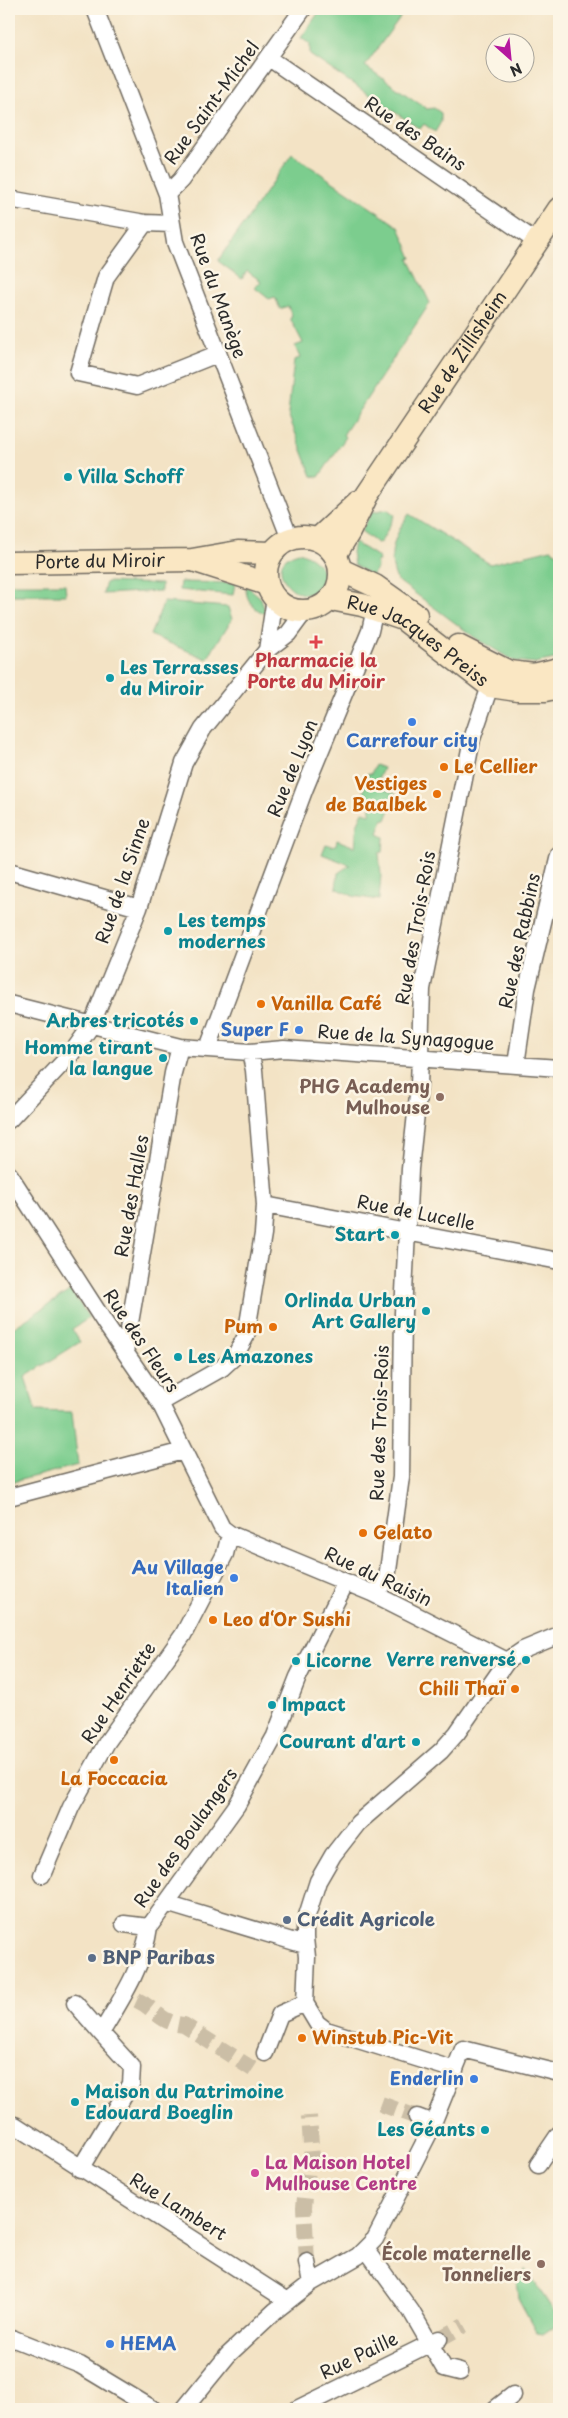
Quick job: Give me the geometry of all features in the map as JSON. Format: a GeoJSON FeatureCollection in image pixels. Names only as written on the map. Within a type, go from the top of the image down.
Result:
{"type":"FeatureCollection","features":[{"type":"Feature","properties":{"kind":"main road","name":"Rue de Zillisheim"},"geometry":{"type":"LineString","coordinates":[[338,562],[349,532],[367,495],[559,209]]}},
{"type":"Feature","properties":{"kind":"main road","name":"Rue de Zillisheim"},"geometry":{"type":"LineString","coordinates":[[318,539],[367,495]]}},
{"type":"Feature","properties":{"kind":"main road"},"geometry":{"type":"LineString","coordinates":[[271,591],[267,568],[272,553],[278,546],[290,539],[308,536],[318,539],[328,545],[338,562],[339,586],[331,599],[319,608],[305,611]]}},
{"type":"Feature","properties":{"kind":"main road","name":"Porte du Miroir"},"geometry":{"type":"LineString","coordinates":[[9,563],[192,560],[238,552],[272,553]]}},
{"type":"Feature","properties":{"kind":"main road","name":"Porte du Miroir"},"geometry":{"type":"LineString","coordinates":[[192,560],[271,591],[283,605],[305,611]]}},
{"type":"Feature","properties":{"kind":"main road","name":"Rue Jacques Preiss"},"geometry":{"type":"LineString","coordinates":[[338,562],[375,586],[462,649],[498,668],[509,672],[534,675],[559,669]]}},
{"type":"Feature","properties":{"kind":"main road","name":"Rue Jacques Preiss"},"geometry":{"type":"LineString","coordinates":[[331,599],[374,609],[403,619],[490,686],[516,690],[545,690],[559,687]]}},
{"type":"Feature","properties":{"kind":"street","name":"Rue du Manège"},"geometry":{"type":"LineString","coordinates":[[95,9],[167,194],[175,242],[290,539]]}},
{"type":"Feature","properties":{"kind":"street","name":"Rue Saint-Michel"},"geometry":{"type":"LineString","coordinates":[[167,194],[181,180],[303,9]]}},
{"type":"Feature","properties":{"kind":"street","name":"Rue des Bains"},"geometry":{"type":"LineString","coordinates":[[269,58],[537,242]]}},
{"type":"Feature","properties":{"kind":"street"},"geometry":{"type":"LineString","coordinates":[[9,198],[145,223],[172,224]]}},
{"type":"Feature","properties":{"kind":"street"},"geometry":{"type":"LineString","coordinates":[[145,223],[106,277],[78,372],[137,386],[217,354]]}},
{"type":"Feature","properties":{"kind":"street"},"geometry":{"type":"LineString","coordinates":[[267,650],[271,591]]}},
{"type":"Feature","properties":{"kind":"street","name":"Rue de Lyon"},"geometry":{"type":"LineString","coordinates":[[208,1048],[305,788],[370,630],[374,609]]}},
{"type":"Feature","properties":{"kind":"street","name":"Rue de la Sinne"},"geometry":{"type":"LineString","coordinates":[[9,1120],[71,1054],[91,1026],[139,908],[184,764],[204,729],[267,650],[288,634],[305,611]]}},
{"type":"Feature","properties":{"kind":"street","name":"Rue des Trois-Rois"},"geometry":{"type":"LineString","coordinates":[[372,1593],[377,1590],[386,1578],[401,1478],[407,1231],[410,1168],[419,1086],[424,979],[472,739],[490,686]]}},
{"type":"Feature","properties":{"kind":"street","name":"Rue des Rabbins"},"geometry":{"type":"LineString","coordinates":[[516,1065],[527,989],[559,855]]}},
{"type":"Feature","properties":{"kind":"street"},"geometry":{"type":"LineString","coordinates":[[9,871],[139,908]]}},
{"type":"Feature","properties":{"kind":"street","name":"Rue de la Synagogue"},"geometry":{"type":"LineString","coordinates":[[9,1004],[180,1047],[250,1052],[284,1049],[559,1068]]}},
{"type":"Feature","properties":{"kind":"street","name":"Rue des Halles"},"geometry":{"type":"LineString","coordinates":[[124,1352],[180,1047]]}},
{"type":"Feature","properties":{"kind":"street"},"geometry":{"type":"LineString","coordinates":[[160,1403],[222,1368],[235,1356],[246,1336],[263,1234],[265,1206],[250,1052]]}},
{"type":"Feature","properties":{"kind":"street","name":"Rue des Fleurs"},"geometry":{"type":"LineString","coordinates":[[9,1174],[124,1352],[160,1403],[176,1432],[183,1451],[216,1519],[230,1534]]}},
{"type":"Feature","properties":{"kind":"street","name":"Rue de Lucelle"},"geometry":{"type":"LineString","coordinates":[[265,1206],[407,1231],[559,1262]]}},
{"type":"Feature","properties":{"kind":"street"},"geometry":{"type":"LineString","coordinates":[[105,1323],[118,1326],[130,1319]]}},
{"type":"Feature","properties":{"kind":"street"},"geometry":{"type":"LineString","coordinates":[[9,1497],[183,1451]]}},
{"type":"Feature","properties":{"kind":"street","name":"Rue du Raisin"},"geometry":{"type":"LineString","coordinates":[[230,1534],[372,1593],[507,1661]]}},
{"type":"Feature","properties":{"kind":"street","name":"Rue Henriette"},"geometry":{"type":"LineString","coordinates":[[42,1875],[70,1807],[108,1742],[183,1635],[225,1554],[230,1534]]}},
{"type":"Feature","properties":{"kind":"street","name":"Rue des Boulangers"},"geometry":{"type":"LineString","coordinates":[[149,1927],[237,1805],[275,1736],[298,1677],[346,1582]]}},
{"type":"Feature","properties":{"kind":"street"},"geometry":{"type":"LineString","coordinates":[[455,2070],[326,2030],[317,2023],[305,2003],[306,1922],[318,1881],[332,1855],[358,1823],[452,1739],[507,1661],[522,1650],[559,1635]]}},
{"type":"Feature","properties":{"kind":"street"},"geometry":{"type":"LineString","coordinates":[[166,1903],[305,1945]]}},
{"type":"Feature","properties":{"kind":"street"},"geometry":{"type":"LineString","coordinates":[[101,2033],[132,1996],[147,1942],[149,1927],[124,1924]]}},
{"type":"Feature","properties":{"kind":"street"},"geometry":{"type":"LineString","coordinates":[[74,2003],[132,2067],[131,2084],[80,2169]]}},
{"type":"Feature","properties":{"kind":"street"},"geometry":{"type":"LineString","coordinates":[[265,2053],[280,2014],[305,2003]]}},
{"type":"Feature","properties":{"kind":"street"},"geometry":{"type":"LineString","coordinates":[[184,2409],[228,2355],[288,2301],[311,2283],[358,2256],[375,2238],[432,2124],[463,2049],[559,2072]]}},
{"type":"Feature","properties":{"kind":"street"},"geometry":{"type":"LineString","coordinates":[[417,2117],[432,2124]]}},
{"type":"Feature","properties":{"kind":"street","name":"Rue Lambert"},"geometry":{"type":"LineString","coordinates":[[12,2126],[288,2301]]}},
{"type":"Feature","properties":{"kind":"street"},"geometry":{"type":"LineString","coordinates":[[538,2165],[559,2134]]}},
{"type":"Feature","properties":{"kind":"street"},"geometry":{"type":"LineString","coordinates":[[366,2249],[434,2341],[444,2368],[460,2372]]}},
{"type":"Feature","properties":{"kind":"street"},"geometry":{"type":"LineString","coordinates":[[307,2262],[311,2283]]}},
{"type":"Feature","properties":{"kind":"street"},"geometry":{"type":"LineString","coordinates":[[9,2337],[80,2365],[153,2409]]}},
{"type":"Feature","properties":{"kind":"street","name":"Rue Paille"},"geometry":{"type":"LineString","coordinates":[[297,2409],[434,2341]]}},
{"type":"Feature","properties":{"kind":"street"},"geometry":{"type":"LineString","coordinates":[[495,2409],[513,2395]]}},
{"type":"Feature","properties":{"kind":"green space"},"geometry":{"type":"Polygon","coordinates":[[[321,9],[406,9],[365,66],[427,109],[434,108],[441,113],[441,122],[435,132],[424,124],[420,129],[310,55],[310,44],[301,38],[321,9]]]}},
{"type":"Feature","properties":{"kind":"green space"},"geometry":{"type":"Polygon","coordinates":[[[292,154],[399,227],[412,258],[409,259],[430,303],[343,435],[346,437],[319,477],[312,476],[288,414],[294,360],[300,358],[295,346],[303,343],[290,318],[292,317],[288,306],[280,309],[275,297],[269,299],[255,288],[261,281],[247,271],[242,279],[218,261],[292,154]]]}},
{"type":"Feature","properties":{"kind":"green space"},"geometry":{"type":"Polygon","coordinates":[[[387,509],[395,515],[381,542],[377,543],[361,531],[372,512],[387,509]]]}},
{"type":"Feature","properties":{"kind":"green space"},"geometry":{"type":"Polygon","coordinates":[[[409,514],[490,564],[551,549],[559,554],[559,658],[535,663],[514,661],[474,637],[397,580],[392,562],[393,546],[399,530],[409,514]]]}},
{"type":"Feature","properties":{"kind":"green space"},"geometry":{"type":"Polygon","coordinates":[[[354,542],[378,557],[379,561],[376,562],[377,568],[372,576],[354,565],[352,552],[354,542]]]}},
{"type":"Feature","properties":{"kind":"green space"},"geometry":{"type":"Polygon","coordinates":[[[299,552],[314,560],[324,574],[319,589],[310,594],[294,590],[283,578],[281,570],[283,563],[288,557],[299,552]]]}},
{"type":"Feature","properties":{"kind":"green space"},"geometry":{"type":"Polygon","coordinates":[[[106,582],[161,584],[161,591],[103,594],[106,582]]]}},
{"type":"Feature","properties":{"kind":"green space"},"geometry":{"type":"Polygon","coordinates":[[[180,582],[235,583],[233,595],[179,590],[180,582]]]}},
{"type":"Feature","properties":{"kind":"green space"},"geometry":{"type":"Polygon","coordinates":[[[9,584],[65,584],[66,595],[9,595],[9,584]]]}},
{"type":"Feature","properties":{"kind":"green space"},"geometry":{"type":"Polygon","coordinates":[[[246,585],[261,598],[266,614],[257,609],[248,599],[246,585]]]}},
{"type":"Feature","properties":{"kind":"green space"},"geometry":{"type":"Polygon","coordinates":[[[164,602],[228,607],[232,619],[207,659],[150,635],[164,602]]]}},
{"type":"Feature","properties":{"kind":"green space"},"geometry":{"type":"Polygon","coordinates":[[[375,765],[383,768],[376,785],[396,794],[386,820],[383,819],[378,834],[384,837],[383,852],[379,853],[381,875],[379,900],[353,896],[336,888],[338,873],[350,865],[322,854],[326,844],[336,845],[337,840],[355,847],[357,825],[363,812],[370,814],[372,801],[362,799],[368,773],[371,774],[375,765]]]}},
{"type":"Feature","properties":{"kind":"green space"},"geometry":{"type":"Polygon","coordinates":[[[71,1290],[89,1318],[72,1329],[80,1342],[25,1377],[36,1411],[72,1412],[78,1465],[9,1483],[9,1329],[71,1290]]]}},
{"type":"Feature","properties":{"kind":"green space"},"geometry":{"type":"Polygon","coordinates":[[[525,2268],[559,2319],[559,2323],[543,2334],[537,2333],[518,2298],[516,2281],[525,2268]]]}},
{"type":"Feature","properties":{"kind":"tunnel"},"geometry":{"type":"LineString","coordinates":[[137,2000],[169,2022],[184,2025],[254,2070]]}},
{"type":"Feature","properties":{"kind":"tunnel"},"geometry":{"type":"LineString","coordinates":[[381,2104],[417,2117]]}},
{"type":"Feature","properties":{"kind":"tunnel"},"geometry":{"type":"LineString","coordinates":[[307,2262],[304,2207],[308,2169],[312,2159],[309,2116]]}},
{"type":"Feature","properties":{"kind":"tunnel"},"geometry":{"type":"LineString","coordinates":[[439,2339],[464,2325]]}},
{"type":"Feature","properties":{"kind":"place","name":"Villa Schoff"},"geometry":{"type":"Point","coordinates":[68,477]}},
{"type":"Feature","properties":{"kind":"place","name":"Pharmacie la Porte du Miroir"},"geometry":{"type":"Point","coordinates":[316,642]}},
{"type":"Feature","properties":{"kind":"place","name":"Les Terrasses du Miroir"},"geometry":{"type":"Point","coordinates":[110,678]}},
{"type":"Feature","properties":{"kind":"place","name":"Carrefour city"},"geometry":{"type":"Point","coordinates":[412,722]}},
{"type":"Feature","properties":{"kind":"place","name":"Le Cellier"},"geometry":{"type":"Point","coordinates":[444,767]}},
{"type":"Feature","properties":{"kind":"place","name":"Vestiges de Baalbek"},"geometry":{"type":"Point","coordinates":[437,794]}},
{"type":"Feature","properties":{"kind":"place","name":"Les temps modernes"},"geometry":{"type":"Point","coordinates":[168,931]}},
{"type":"Feature","properties":{"kind":"place","name":"Vanilla Café"},"geometry":{"type":"Point","coordinates":[261,1004]}},
{"type":"Feature","properties":{"kind":"place","name":"Arbres tricotés"},"geometry":{"type":"Point","coordinates":[194,1021]}},
{"type":"Feature","properties":{"kind":"place","name":"Super F"},"geometry":{"type":"Point","coordinates":[299,1030]}},
{"type":"Feature","properties":{"kind":"place","name":"Homme tirant la langue"},"geometry":{"type":"Point","coordinates":[163,1058]}},
{"type":"Feature","properties":{"kind":"place","name":"PHG Academy Mulhouse"},"geometry":{"type":"Point","coordinates":[440,1097]}},
{"type":"Feature","properties":{"kind":"place","name":"Start"},"geometry":{"type":"Point","coordinates":[395,1235]}},
{"type":"Feature","properties":{"kind":"place","name":"Orlinda Urban Art Gallery"},"geometry":{"type":"Point","coordinates":[426,1311]}},
{"type":"Feature","properties":{"kind":"place","name":"Pum"},"geometry":{"type":"Point","coordinates":[273,1327]}},
{"type":"Feature","properties":{"kind":"place","name":"Les Amazones"},"geometry":{"type":"Point","coordinates":[178,1357]}},
{"type":"Feature","properties":{"kind":"place","name":"Gelato"},"geometry":{"type":"Point","coordinates":[363,1533]}},
{"type":"Feature","properties":{"kind":"place","name":"Au Village Italien"},"geometry":{"type":"Point","coordinates":[234,1578]}},
{"type":"Feature","properties":{"kind":"place","name":"Leo d‘Or Sushi"},"geometry":{"type":"Point","coordinates":[213,1620]}},
{"type":"Feature","properties":{"kind":"place","name":"Verre renversé"},"geometry":{"type":"Point","coordinates":[526,1660]}},
{"type":"Feature","properties":{"kind":"place","name":"Licorne"},"geometry":{"type":"Point","coordinates":[296,1661]}},
{"type":"Feature","properties":{"kind":"place","name":"Chili Thaï"},"geometry":{"type":"Point","coordinates":[515,1689]}},
{"type":"Feature","properties":{"kind":"place","name":"Impact"},"geometry":{"type":"Point","coordinates":[272,1705]}},
{"type":"Feature","properties":{"kind":"place","name":"Courant d'art"},"geometry":{"type":"Point","coordinates":[416,1742]}},
{"type":"Feature","properties":{"kind":"place","name":"La Foccacia"},"geometry":{"type":"Point","coordinates":[114,1760]}},
{"type":"Feature","properties":{"kind":"place","name":"Crédit Agricole"},"geometry":{"type":"Point","coordinates":[287,1920]}},
{"type":"Feature","properties":{"kind":"place","name":"BNP Paribas"},"geometry":{"type":"Point","coordinates":[92,1958]}},
{"type":"Feature","properties":{"kind":"place","name":"Winstub Pic-Vit"},"geometry":{"type":"Point","coordinates":[302,2038]}},
{"type":"Feature","properties":{"kind":"place","name":"Enderlin"},"geometry":{"type":"Point","coordinates":[474,2079]}},
{"type":"Feature","properties":{"kind":"place","name":"Maison du Patrimoine Edouard Boeglin"},"geometry":{"type":"Point","coordinates":[75,2102]}},
{"type":"Feature","properties":{"kind":"place","name":"Les Géants"},"geometry":{"type":"Point","coordinates":[485,2130]}},
{"type":"Feature","properties":{"kind":"place","name":"La Maison Hotel Mulhouse Centre"},"geometry":{"type":"Point","coordinates":[255,2173]}},
{"type":"Feature","properties":{"kind":"place","name":"École maternelle Tonneliers"},"geometry":{"type":"Point","coordinates":[541,2264]}},
{"type":"Feature","properties":{"kind":"place","name":"HEMA"},"geometry":{"type":"Point","coordinates":[110,2344]}}]}
